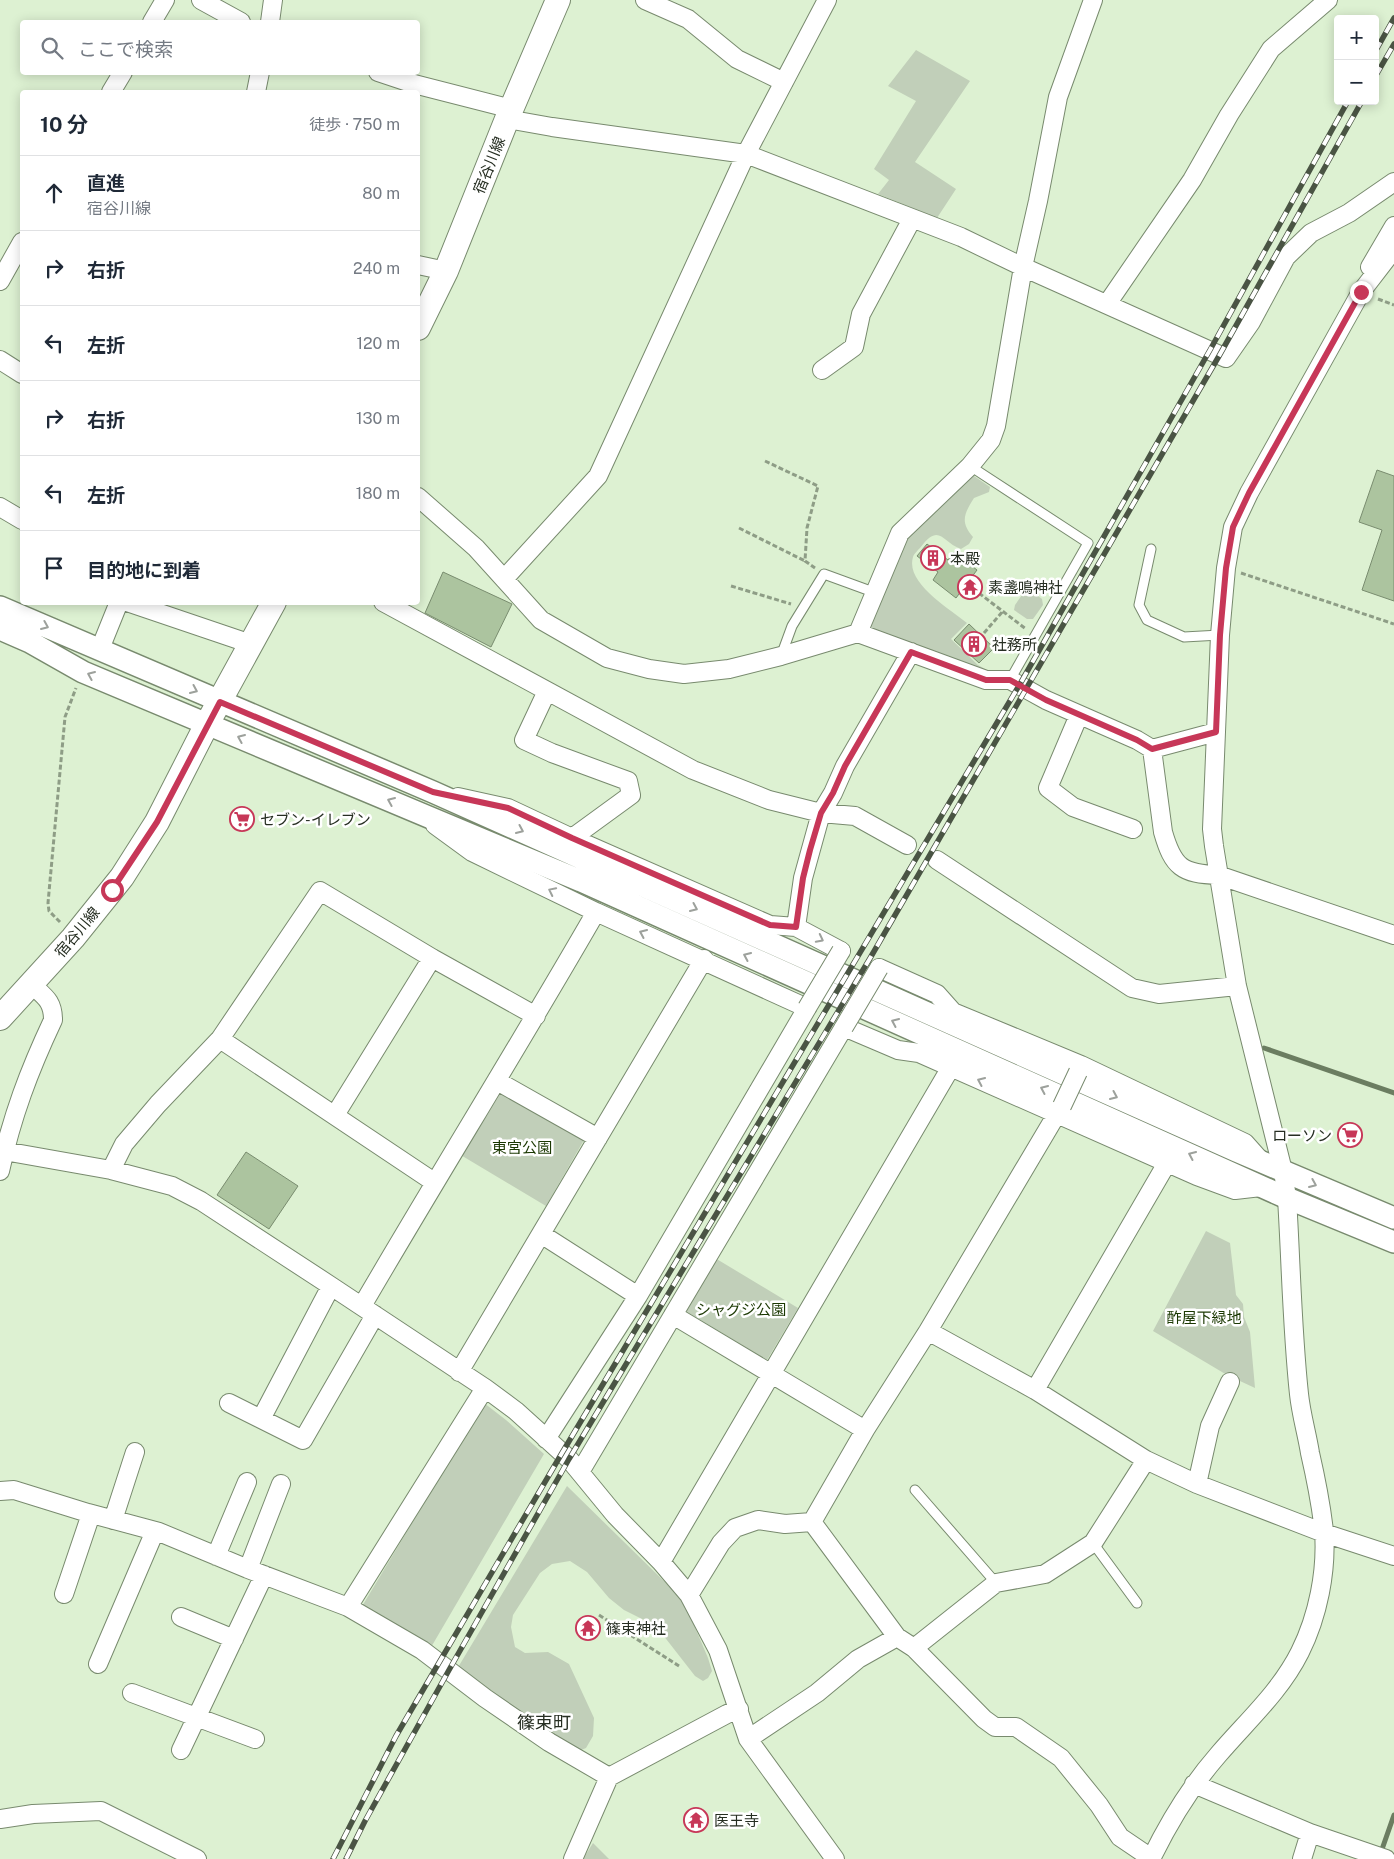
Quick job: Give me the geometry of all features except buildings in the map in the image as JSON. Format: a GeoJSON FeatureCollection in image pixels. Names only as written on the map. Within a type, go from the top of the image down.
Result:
{"type":"FeatureCollection","features":[{"type":"Feature","properties":{"kind":"main road","name":"宿谷川線"},"geometry":{"type":"LineString","coordinates":[[420,324],[446,271],[509,114],[558,0]]}},
{"type":"Feature","properties":{"kind":"main road","name":"宿谷川線"},"geometry":{"type":"LineString","coordinates":[[0,1018],[73,938],[122,877],[157,822],[207,724],[272,605]]}},
{"type":"Feature","properties":{"kind":"street"},"geometry":{"type":"LineString","coordinates":[[153,20],[165,0]]}},
{"type":"Feature","properties":{"kind":"street"},"geometry":{"type":"LineString","coordinates":[[201,0],[237,20]]}},
{"type":"Feature","properties":{"kind":"street"},"geometry":{"type":"LineString","coordinates":[[270,20],[274,0]]}},
{"type":"Feature","properties":{"kind":"street"},"geometry":{"type":"LineString","coordinates":[[645,0],[688,19],[737,58],[784,82]]}},
{"type":"Feature","properties":{"kind":"street"},"geometry":{"type":"LineString","coordinates":[[504,579],[598,476],[746,154],[827,0]]}},
{"type":"Feature","properties":{"kind":"street"},"geometry":{"type":"LineString","coordinates":[[858,633],[900,534],[970,466],[991,440],[996,426],[1023,268],[1058,97],[1093,0]]}},
{"type":"Feature","properties":{"kind":"street"},"geometry":{"type":"LineString","coordinates":[[1107,304],[1192,180],[1229,115],[1271,49],[1328,0]]}},
{"type":"Feature","properties":{"kind":"street"},"geometry":{"type":"LineString","coordinates":[[112,90],[121,75]]}},
{"type":"Feature","properties":{"kind":"street"},"geometry":{"type":"LineString","coordinates":[[256,90],[259,75]]}},
{"type":"Feature","properties":{"kind":"street"},"geometry":{"type":"LineString","coordinates":[[387,75],[552,128],[746,154],[961,237],[1023,268],[1226,358],[1251,322],[1286,257],[1311,233],[1349,213],[1394,182]]}},
{"type":"Feature","properties":{"kind":"street"},"geometry":{"type":"LineString","coordinates":[[822,370],[854,346],[861,314],[912,219]]}},
{"type":"Feature","properties":{"kind":"street"},"geometry":{"type":"LineString","coordinates":[[1361,292],[1363,281],[1394,226]]}},
{"type":"Feature","properties":{"kind":"street"},"geometry":{"type":"LineString","coordinates":[[0,281],[20,246]]}},
{"type":"Feature","properties":{"kind":"street"},"geometry":{"type":"LineString","coordinates":[[812,1522],[897,1637],[914,1648],[984,1719],[995,1727],[1016,1728],[1062,1758],[1099,1805],[1120,1837],[1151,1859],[1194,1784],[1242,1727],[1269,1700],[1300,1654],[1311,1629],[1318,1601],[1323,1563],[1324,1533],[1318,1491],[1299,1396],[1283,1171],[1237,986],[1212,828],[1220,635],[1226,568],[1233,527],[1249,493],[1361,292],[1394,249]]}},
{"type":"Feature","properties":{"kind":"street"},"geometry":{"type":"LineString","coordinates":[[420,265],[446,271]]}},
{"type":"Feature","properties":{"kind":"street"},"geometry":{"type":"LineString","coordinates":[[0,360],[20,373]]}},
{"type":"Feature","properties":{"kind":"street"},"geometry":{"type":"LineString","coordinates":[[420,499],[476,548],[541,620],[606,658],[649,669],[684,674],[729,669],[858,633],[986,680],[1010,680],[1046,700],[1137,740],[1152,749],[1216,732]]}},
{"type":"Feature","properties":{"kind":"street"},"geometry":{"type":"LineString","coordinates":[[0,507],[20,519]]}},
{"type":"Feature","properties":{"kind":"street"},"geometry":{"type":"LineString","coordinates":[[100,649],[118,605]]}},
{"type":"Feature","properties":{"kind":"street"},"geometry":{"type":"LineString","coordinates":[[136,605],[251,644]]}},
{"type":"Feature","properties":{"kind":"street"},"geometry":{"type":"LineString","coordinates":[[389,605],[692,770],[769,800],[821,813],[856,816],[908,845]]}},
{"type":"Feature","properties":{"kind":"street"},"geometry":{"type":"LineString","coordinates":[[0,607],[433,792],[1263,1163],[1394,1218]]}},
{"type":"Feature","properties":{"kind":"street"},"geometry":{"type":"LineString","coordinates":[[0,629],[30,642],[83,672],[581,881],[1261,1187],[1394,1242]]}},
{"type":"Feature","properties":{"kind":"street"},"geometry":{"type":"LineString","coordinates":[[796,927],[803,878],[821,813],[833,793],[845,766],[911,652]]}},
{"type":"Feature","properties":{"kind":"street"},"geometry":{"type":"LineString","coordinates":[[547,691],[524,740],[552,753],[628,782],[631,795],[572,838]]}},
{"type":"Feature","properties":{"kind":"street"},"geometry":{"type":"LineString","coordinates":[[1079,715],[1048,788],[1073,808],[1133,829]]}},
{"type":"Feature","properties":{"kind":"street"},"geometry":{"type":"LineString","coordinates":[[1152,749],[1163,832],[1172,855],[1180,867],[1186,870],[1218,875],[1394,935]]}},
{"type":"Feature","properties":{"kind":"street"},"geometry":{"type":"LineString","coordinates":[[433,792],[508,808],[770,925],[796,927],[841,951],[638,1296],[546,1439]]}},
{"type":"Feature","properties":{"kind":"street"},"geometry":{"type":"LineString","coordinates":[[419,813],[472,852],[596,912],[704,959],[807,1008]]}},
{"type":"Feature","properties":{"kind":"street"},"geometry":{"type":"LineString","coordinates":[[937,860],[1132,988],[1159,994],[1237,986]]}},
{"type":"Feature","properties":{"kind":"street"},"geometry":{"type":"LineString","coordinates":[[111,1170],[124,1144],[220,1038],[320,891],[432,958],[536,1016]]}},
{"type":"Feature","properties":{"kind":"street"},"geometry":{"type":"LineString","coordinates":[[229,1403],[303,1440],[434,1182],[536,1016],[596,912]]}},
{"type":"Feature","properties":{"kind":"street"},"geometry":{"type":"LineString","coordinates":[[335,1115],[432,958]]}},
{"type":"Feature","properties":{"kind":"street"},"geometry":{"type":"LineString","coordinates":[[459,1372],[704,959]]}},
{"type":"Feature","properties":{"kind":"street"},"geometry":{"type":"LineString","coordinates":[[580,1472],[879,968],[937,994],[953,1012],[1245,1143],[1263,1163]]}},
{"type":"Feature","properties":{"kind":"street"},"geometry":{"type":"LineString","coordinates":[[0,1171],[24,1083],[53,1020],[53,1009],[49,1001],[32,985]]}},
{"type":"Feature","properties":{"kind":"street"},"geometry":{"type":"LineString","coordinates":[[844,1027],[898,1050],[919,1053],[1059,1111],[1167,1163],[1235,1190],[1261,1187]]}},
{"type":"Feature","properties":{"kind":"street"},"geometry":{"type":"LineString","coordinates":[[220,1038],[434,1182]]}},
{"type":"Feature","properties":{"kind":"street"},"geometry":{"type":"LineString","coordinates":[[661,1562],[951,1067]]}},
{"type":"Feature","properties":{"kind":"street"},"geometry":{"type":"LineString","coordinates":[[812,1522],[865,1430],[928,1330],[1059,1111],[1080,1068]]}},
{"type":"Feature","properties":{"kind":"street"},"geometry":{"type":"LineString","coordinates":[[497,1081],[598,1138]]}},
{"type":"Feature","properties":{"kind":"street"},"geometry":{"type":"LineString","coordinates":[[4,1151],[111,1170],[172,1186],[201,1201],[369,1310],[516,1411],[569,1459],[615,1515],[661,1562],[689,1595],[718,1650],[748,1739],[835,1859]]}},
{"type":"Feature","properties":{"kind":"street"},"geometry":{"type":"LineString","coordinates":[[1035,1390],[1167,1163]]}},
{"type":"Feature","properties":{"kind":"street"},"geometry":{"type":"LineString","coordinates":[[541,1234],[638,1296]]}},
{"type":"Feature","properties":{"kind":"street"},"geometry":{"type":"LineString","coordinates":[[261,1419],[331,1286]]}},
{"type":"Feature","properties":{"kind":"street"},"geometry":{"type":"LineString","coordinates":[[673,1315],[865,1430]]}},
{"type":"Feature","properties":{"kind":"street"},"geometry":{"type":"LineString","coordinates":[[928,1330],[1035,1390],[1146,1460],[1197,1484],[1324,1533],[1394,1556]]}},
{"type":"Feature","properties":{"kind":"street"},"geometry":{"type":"LineString","coordinates":[[1197,1484],[1210,1426],[1230,1382]]}},
{"type":"Feature","properties":{"kind":"street"},"geometry":{"type":"LineString","coordinates":[[348,1607],[485,1388]]}},
{"type":"Feature","properties":{"kind":"street"},"geometry":{"type":"LineString","coordinates":[[113,1520],[135,1452]]}},
{"type":"Feature","properties":{"kind":"street"},"geometry":{"type":"LineString","coordinates":[[914,1648],[996,1583],[1045,1574],[1093,1542],[1146,1460]]}},
{"type":"Feature","properties":{"kind":"street"},"geometry":{"type":"LineString","coordinates":[[216,1556],[247,1482]]}},
{"type":"Feature","properties":{"kind":"street"},"geometry":{"type":"LineString","coordinates":[[181,1750],[234,1639],[256,1572],[281,1484]]}},
{"type":"Feature","properties":{"kind":"street"},"geometry":{"type":"LineString","coordinates":[[0,1491],[14,1490],[155,1532],[348,1607],[422,1650],[485,1698],[549,1742],[609,1777]]}},
{"type":"Feature","properties":{"kind":"street"},"geometry":{"type":"LineString","coordinates":[[64,1594],[91,1514]]}},
{"type":"Feature","properties":{"kind":"street"},"geometry":{"type":"LineString","coordinates":[[689,1595],[721,1543],[735,1528],[758,1520],[785,1524],[812,1522]]}},
{"type":"Feature","properties":{"kind":"street"},"geometry":{"type":"LineString","coordinates":[[98,1664],[155,1532]]}},
{"type":"Feature","properties":{"kind":"street"},"geometry":{"type":"LineString","coordinates":[[180,1617],[234,1639]]}},
{"type":"Feature","properties":{"kind":"street"},"geometry":{"type":"LineString","coordinates":[[748,1739],[817,1694],[858,1659],[897,1637]]}},
{"type":"Feature","properties":{"kind":"street"},"geometry":{"type":"LineString","coordinates":[[132,1693],[255,1739]]}},
{"type":"Feature","properties":{"kind":"street"},"geometry":{"type":"LineString","coordinates":[[573,1859],[609,1777],[727,1714],[739,1710]]}},
{"type":"Feature","properties":{"kind":"street"},"geometry":{"type":"LineString","coordinates":[[1194,1784],[1310,1833],[1386,1859]]}},
{"type":"Feature","properties":{"kind":"street"},"geometry":{"type":"LineString","coordinates":[[0,1819],[33,1814],[101,1811],[197,1859]]}},
{"type":"Feature","properties":{"kind":"street"},"geometry":{"type":"LineString","coordinates":[[1302,1859],[1310,1833]]}},
{"type":"Feature","properties":{"kind":"lane"},"geometry":{"type":"LineString","coordinates":[[970,466],[1088,543],[1010,680]]}},
{"type":"Feature","properties":{"kind":"lane"},"geometry":{"type":"LineString","coordinates":[[1151,549],[1139,605],[1147,620],[1184,637],[1220,635]]}},
{"type":"Feature","properties":{"kind":"lane"},"geometry":{"type":"LineString","coordinates":[[781,656],[792,626],[824,574],[876,593]]}},
{"type":"Feature","properties":{"kind":"lane"},"geometry":{"type":"LineString","coordinates":[[915,1490],[996,1583]]}},
{"type":"Feature","properties":{"kind":"lane"},"geometry":{"type":"LineString","coordinates":[[1093,1542],[1137,1603]]}},
{"type":"Feature","properties":{"kind":"path"},"geometry":{"type":"LineString","coordinates":[[765,461],[818,486],[807,528],[805,561]]}},
{"type":"Feature","properties":{"kind":"path"},"geometry":{"type":"LineString","coordinates":[[740,528],[805,561],[824,574]]}},
{"type":"Feature","properties":{"kind":"path"},"geometry":{"type":"LineString","coordinates":[[1226,568],[1394,624]]}},
{"type":"Feature","properties":{"kind":"path"},"geometry":{"type":"LineString","coordinates":[[967,584],[1031,633]]}},
{"type":"Feature","properties":{"kind":"path"},"geometry":{"type":"LineString","coordinates":[[731,586],[804,609]]}},
{"type":"Feature","properties":{"kind":"path"},"geometry":{"type":"LineString","coordinates":[[984,632],[1003,611]]}},
{"type":"Feature","properties":{"kind":"path"},"geometry":{"type":"LineString","coordinates":[[73,938],[49,911],[48,903],[65,716],[83,672]]}},
{"type":"Feature","properties":{"kind":"path"},"geometry":{"type":"LineString","coordinates":[[599,1615],[679,1666]]}},
{"type":"Feature","properties":{"kind":"green space"},"geometry":{"type":"Polygon","coordinates":[[[916,50],[970,81],[915,162],[956,189],[937,218],[878,194],[889,180],[874,169],[916,101],[888,86],[916,50]]]}},
{"type":"Feature","properties":{"kind":"green space"},"geometry":{"type":"Polygon","coordinates":[[[968,476],[974,476],[990,487],[989,492],[974,498],[966,513],[966,527],[973,537],[969,544],[961,549],[940,536],[932,536],[914,555],[912,567],[922,586],[940,603],[967,623],[951,639],[978,665],[992,673],[867,628],[906,535],[968,476]]]}},
{"type":"Feature","properties":{"kind":"green space"},"geometry":{"type":"Polygon","coordinates":[[[1032,591],[1042,599],[1043,605],[1033,619],[1027,619],[1014,610],[1015,605],[1024,592],[1032,591]]]}},
{"type":"Feature","properties":{"kind":"green space","name":"東宮公園"},"geometry":{"type":"Polygon","coordinates":[[[497,1089],[584,1140],[546,1206],[459,1154],[497,1089]]]}},
{"type":"Feature","properties":{"kind":"green space","name":"酢屋下緑地"},"geometry":{"type":"Polygon","coordinates":[[[1206,1231],[1230,1243],[1236,1295],[1243,1304],[1244,1317],[1250,1332],[1255,1388],[1227,1375],[1153,1331],[1206,1231]]]}},
{"type":"Feature","properties":{"kind":"green space","name":"シャグジ公園"},"geometry":{"type":"Polygon","coordinates":[[[715,1258],[798,1308],[767,1360],[684,1310],[715,1258]]]}},
{"type":"Feature","properties":{"kind":"green space"},"geometry":{"type":"Polygon","coordinates":[[[484,1403],[544,1454],[430,1649],[361,1608],[484,1403]]]}},
{"type":"Feature","properties":{"kind":"green space"},"geometry":{"type":"Polygon","coordinates":[[[567,1486],[671,1588],[686,1606],[712,1671],[708,1678],[703,1681],[695,1676],[656,1626],[624,1610],[609,1598],[587,1572],[570,1561],[552,1564],[540,1573],[513,1615],[511,1627],[515,1647],[525,1653],[548,1652],[569,1664],[594,1718],[593,1736],[586,1748],[579,1751],[554,1740],[457,1669],[567,1486]]]}},
{"type":"Feature","properties":{"kind":"green space"},"geometry":{"type":"Polygon","coordinates":[[[593,1843],[609,1859],[583,1859],[593,1843]]]}},
{"type":"Feature","properties":{"kind":"waterway"},"geometry":{"type":"LineString","coordinates":[[1264,1048],[1394,1093]]}},
{"type":"Feature","properties":{"kind":"waterway"},"geometry":{"type":"LineString","coordinates":[[1380,1855],[1394,1815]]}},
{"type":"Feature","properties":{"kind":"railway"},"geometry":{"type":"LineString","coordinates":[[1379,45],[1394,18]]}},
{"type":"Feature","properties":{"kind":"railway"},"geometry":{"type":"LineString","coordinates":[[1379,70],[1394,44]]}},
{"type":"Feature","properties":{"kind":"railway"},"geometry":{"type":"LineString","coordinates":[[333,1859],[396,1736],[562,1453],[1020,684],[1210,350],[1346,105]]}},
{"type":"Feature","properties":{"kind":"railway"},"geometry":{"type":"LineString","coordinates":[[346,1859],[365,1821],[449,1670],[569,1459],[869,960],[1219,356],[1360,105]]}},
{"type":"Feature","properties":{"kind":"place","name":"本殿"},"geometry":{"type":"Point","coordinates":[933,558]}},
{"type":"Feature","properties":{"kind":"place","name":"素盞鳴神社"},"geometry":{"type":"Point","coordinates":[970,587]}},
{"type":"Feature","properties":{"kind":"place","name":"社務所"},"geometry":{"type":"Point","coordinates":[974,644]}},
{"type":"Feature","properties":{"kind":"place","name":"セブン-イレブン"},"geometry":{"type":"Point","coordinates":[242,819]}},
{"type":"Feature","properties":{"kind":"place","name":"ローソン"},"geometry":{"type":"Point","coordinates":[1350,1135]}},
{"type":"Feature","properties":{"kind":"place","name":"篠束神社"},"geometry":{"type":"Point","coordinates":[588,1628]}},
{"type":"Feature","properties":{"kind":"place","name":"医王寺"},"geometry":{"type":"Point","coordinates":[696,1820]}},
{"type":"Feature","properties":{"kind":"district","name":"篠束町"},"geometry":{"type":"Point","coordinates":[544,1722]}},
{"type":"Feature","properties":{"kind":"route"},"geometry":{"type":"LineString","coordinates":[[112,890],[157,822],[220,702],[433,792],[508,808],[770,925],[796,927],[803,878],[821,813],[833,793],[845,766],[911,652],[986,680],[1010,680],[1020,684],[1046,700],[1137,740],[1152,749],[1216,732],[1220,635],[1226,568],[1233,527],[1249,493],[1361,292]]}}]}
